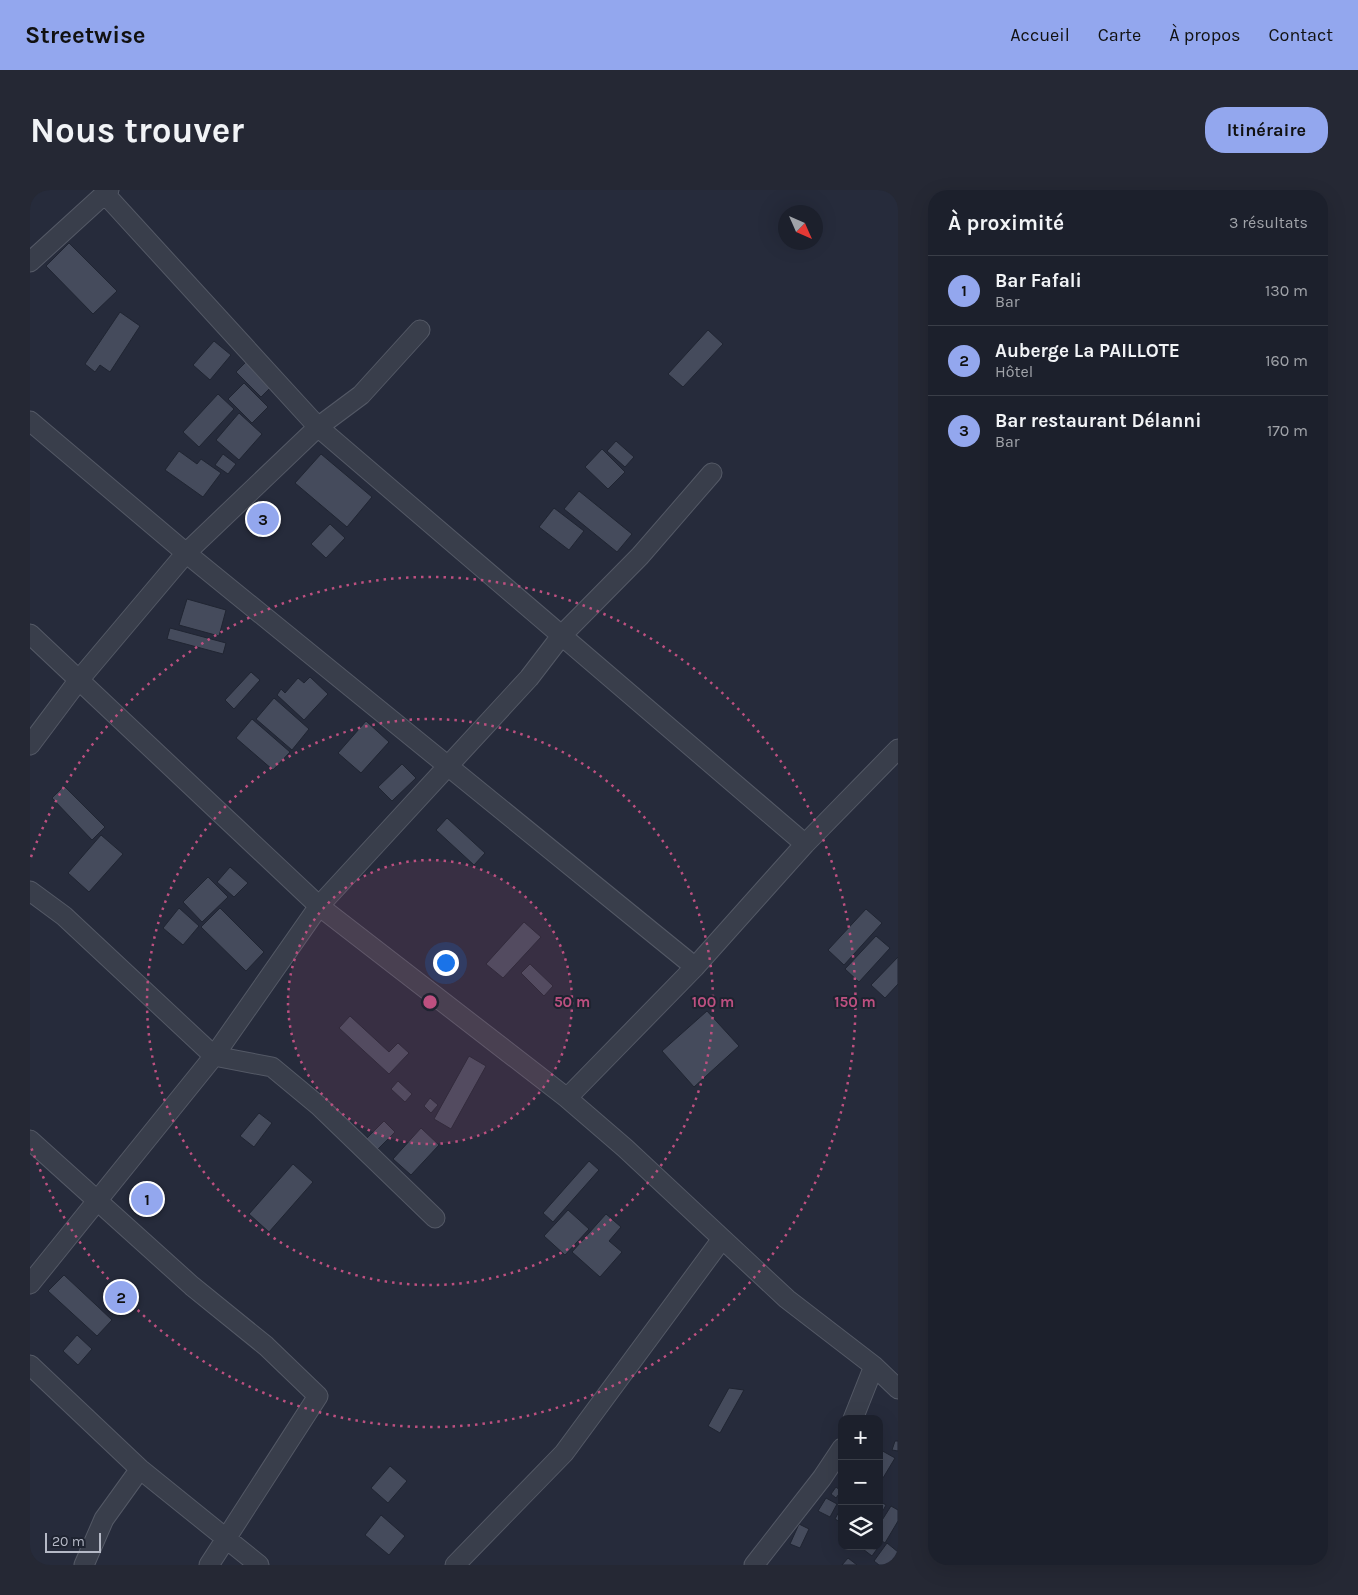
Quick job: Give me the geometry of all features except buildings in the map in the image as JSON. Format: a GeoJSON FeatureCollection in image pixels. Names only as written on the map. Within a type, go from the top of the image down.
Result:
{"type":"FeatureCollection","features":[{"type":"Feature","properties":{"kind":"street"},"geometry":{"type":"LineString","coordinates":[[30,262],[107,192],[318,428],[805,844]]}},
{"type":"Feature","properties":{"kind":"street"},"geometry":{"type":"LineString","coordinates":[[30,745],[78,681],[186,553],[318,428],[361,395],[420,330]]}},
{"type":"Feature","properties":{"kind":"street"},"geometry":{"type":"LineString","coordinates":[[30,421],[186,553],[695,967]]}},
{"type":"Feature","properties":{"kind":"street"},"geometry":{"type":"LineString","coordinates":[[30,1284],[97,1198],[214,1056],[319,906],[529,678],[562,635],[640,556],[712,474]]}},
{"type":"Feature","properties":{"kind":"street"},"geometry":{"type":"LineString","coordinates":[[30,634],[319,906],[567,1098],[625,1148],[787,1299],[874,1366],[898,1389]]}},
{"type":"Feature","properties":{"kind":"street"},"geometry":{"type":"LineString","coordinates":[[567,1098],[695,967],[805,844],[898,749]]}},
{"type":"Feature","properties":{"kind":"street"},"geometry":{"type":"LineString","coordinates":[[30,891],[64,916],[214,1056],[272,1067],[319,1106],[435,1218]]}},
{"type":"Feature","properties":{"kind":"street"},"geometry":{"type":"LineString","coordinates":[[30,1140],[97,1198],[192,1286],[266,1346],[318,1396],[209,1565]]}},
{"type":"Feature","properties":{"kind":"street"},"geometry":{"type":"LineString","coordinates":[[455,1565],[564,1453],[722,1239]]}},
{"type":"Feature","properties":{"kind":"street"},"geometry":{"type":"LineString","coordinates":[[30,1365],[140,1469],[259,1565]]}},
{"type":"Feature","properties":{"kind":"street"},"geometry":{"type":"LineString","coordinates":[[855,1415],[874,1366]]}},
{"type":"Feature","properties":{"kind":"street"},"geometry":{"type":"LineString","coordinates":[[754,1565],[822,1478],[838,1454]]}},
{"type":"Feature","properties":{"kind":"street"},"geometry":{"type":"LineString","coordinates":[[84,1565],[104,1519],[140,1469]]}},
{"type":"Feature","properties":{"kind":"place","name":"Bar restaurant Délanni"},"geometry":{"type":"Point","coordinates":[263,519]}},
{"type":"Feature","properties":{"kind":"place","name":"Bar Fafali"},"geometry":{"type":"Point","coordinates":[147,1199]}},
{"type":"Feature","properties":{"kind":"place","name":"Auberge La PAILLOTE"},"geometry":{"type":"Point","coordinates":[121,1297]}}]}
